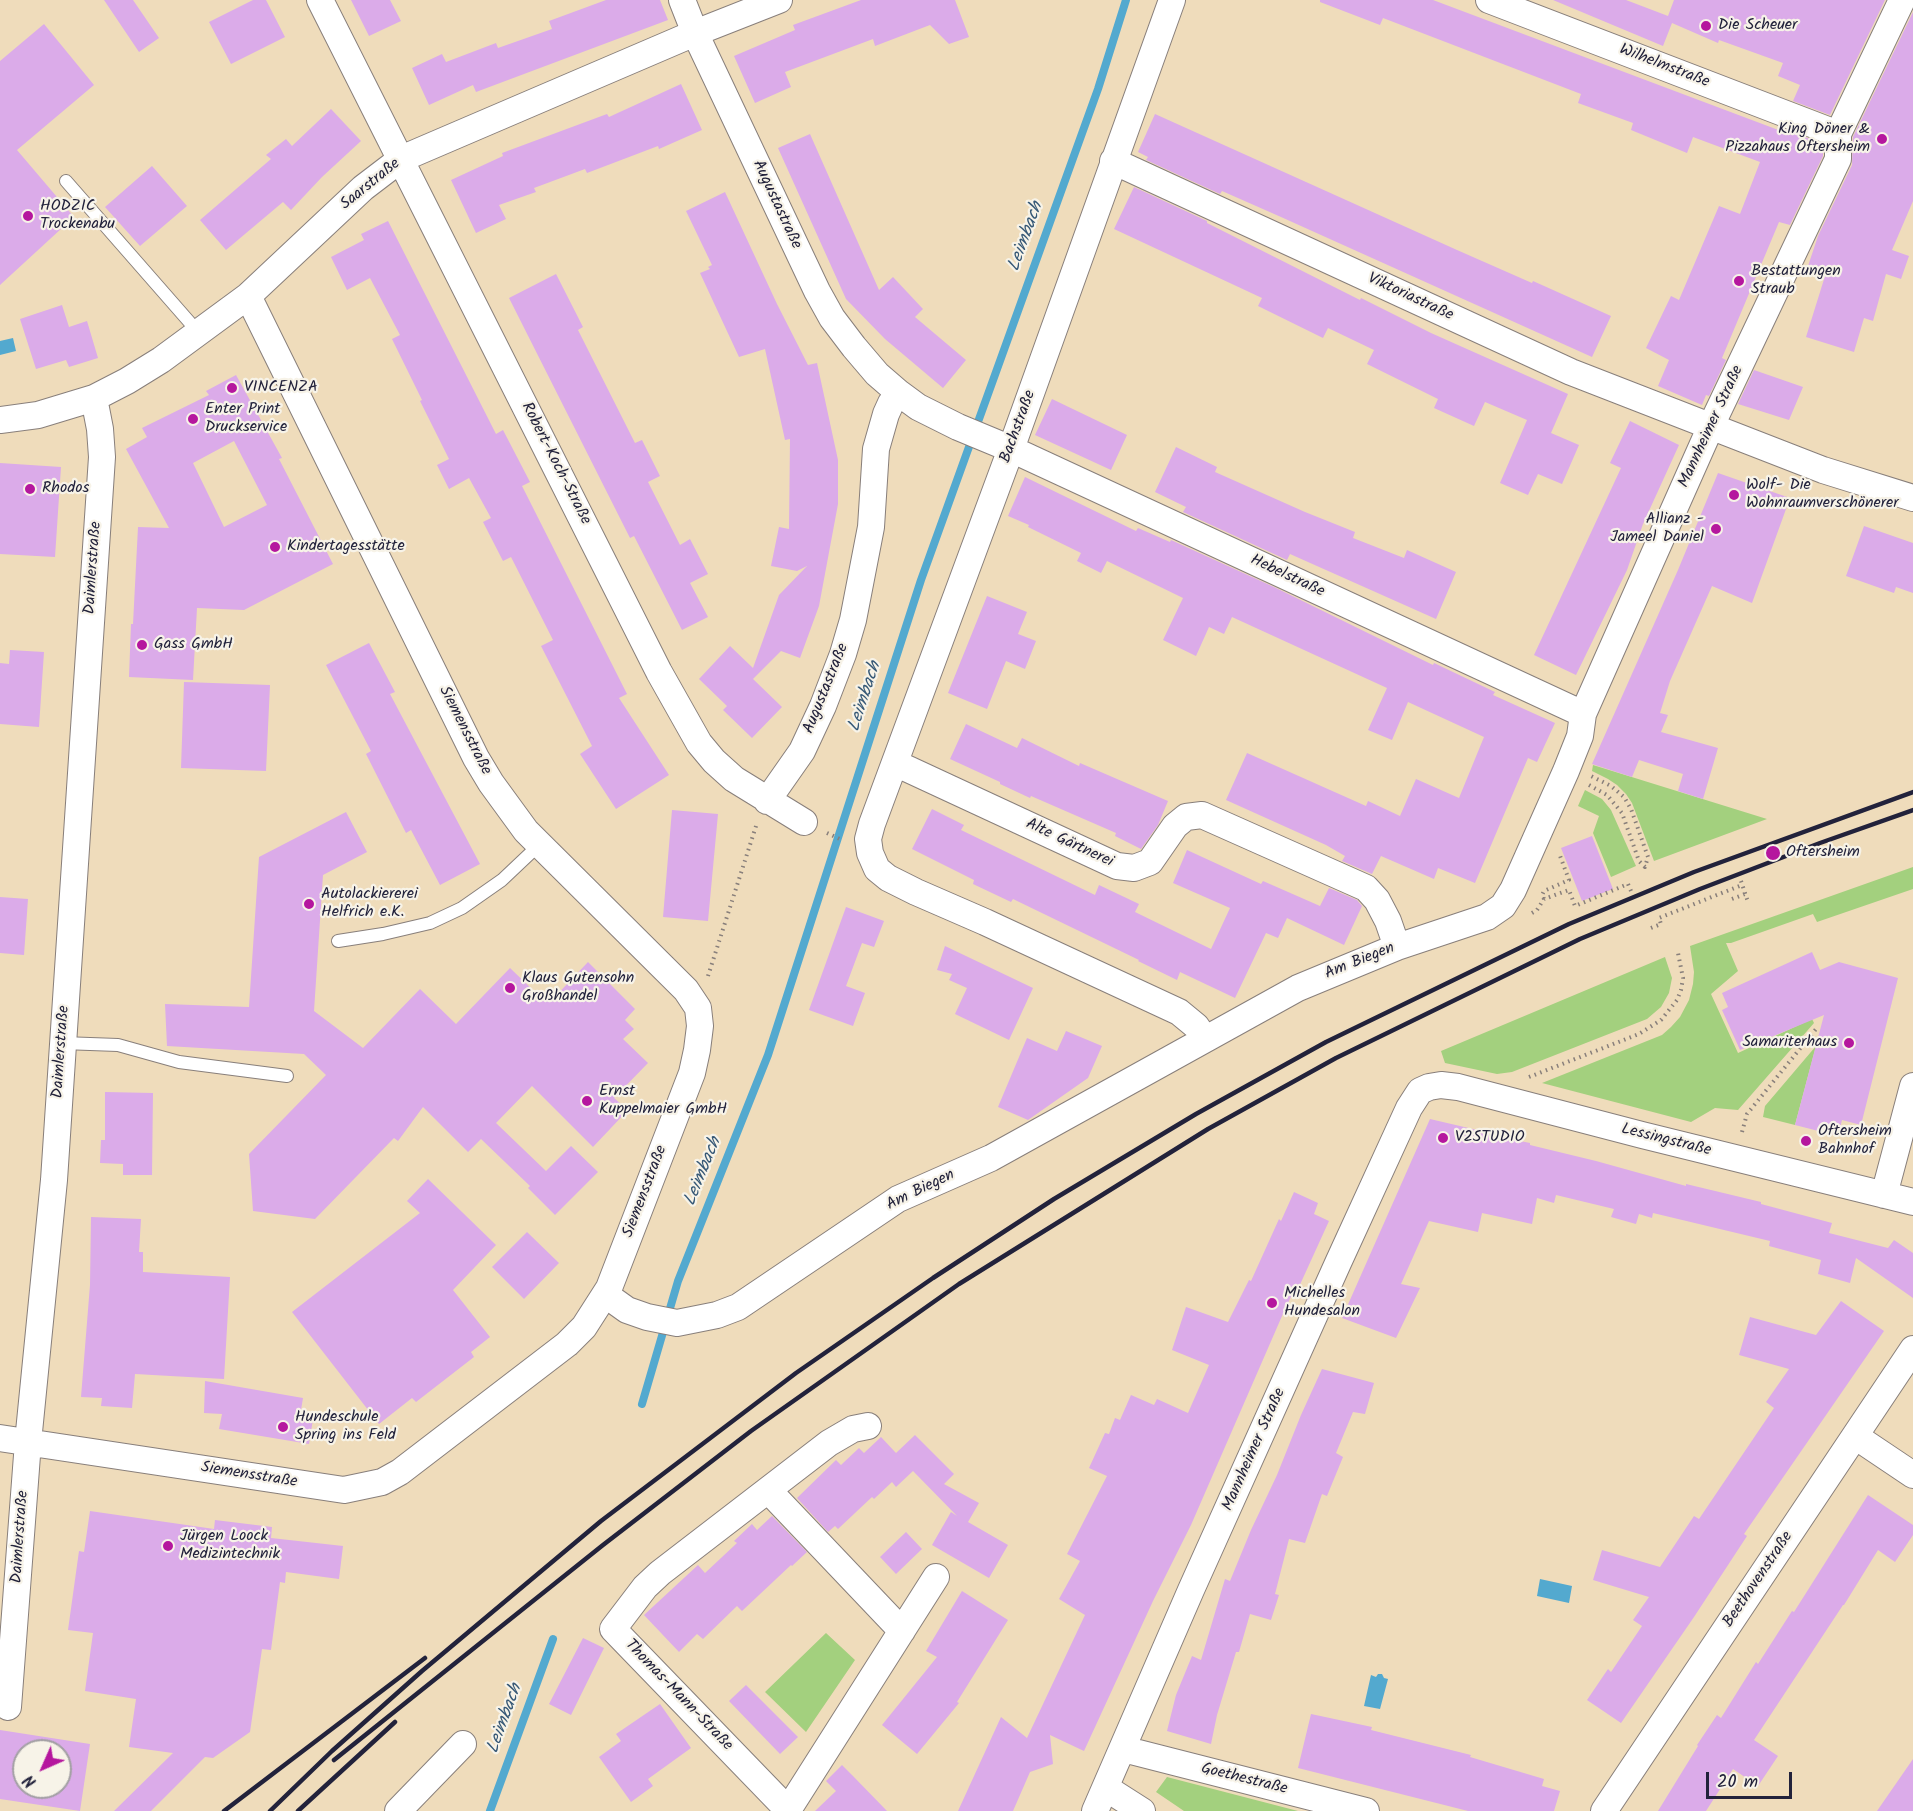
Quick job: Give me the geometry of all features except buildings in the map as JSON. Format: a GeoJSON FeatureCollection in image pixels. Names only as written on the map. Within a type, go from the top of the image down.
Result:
{"type":"FeatureCollection","features":[{"type":"Feature","properties":{"kind":"street","name":"Robert-Koch-Straße"},"geometry":{"type":"LineString","coordinates":[[320,0],[680,710],[699,743],[734,779],[804,822]]}},
{"type":"Feature","properties":{"kind":"street","name":"Augustastraße"},"geometry":{"type":"LineString","coordinates":[[682,0],[695,33],[817,291],[832,318],[877,374],[898,393],[918,407],[1001,445]]}},
{"type":"Feature","properties":{"kind":"street","name":"Saarstraße"},"geometry":{"type":"LineString","coordinates":[[0,420],[38,415],[94,398],[128,381],[248,297],[363,188],[401,159],[695,33],[779,0]]}},
{"type":"Feature","properties":{"kind":"street","name":"Bachstraße"},"geometry":{"type":"LineString","coordinates":[[870,853],[868,839],[872,824],[895,763],[1001,445],[1113,161],[1172,0]]}},
{"type":"Feature","properties":{"kind":"street","name":"Wilhelmstraße"},"geometry":{"type":"LineString","coordinates":[[1490,0],[1838,134]]}},
{"type":"Feature","properties":{"kind":"street","name":"Mannheimer Straße"},"geometry":{"type":"LineString","coordinates":[[1513,890],[1580,736],[1583,714],[1711,426],[1838,159],[1838,134],[1902,0]]}},
{"type":"Feature","properties":{"kind":"street","name":"Viktoriastraße"},"geometry":{"type":"LineString","coordinates":[[1113,161],[1571,372],[1823,470],[1913,498]]}},
{"type":"Feature","properties":{"kind":"street","name":"Siemensstraße"},"geometry":{"type":"LineString","coordinates":[[0,1438],[344,1490],[382,1482],[400,1472],[567,1344],[584,1327],[606,1295],[692,1073],[698,1050],[700,1026],[698,1008],[686,990],[539,845],[512,814],[476,758],[248,297]]}},
{"type":"Feature","properties":{"kind":"street","name":"Augustastraße"},"geometry":{"type":"LineString","coordinates":[[767,801],[802,751],[823,706],[843,654],[855,610],[871,527],[876,449],[886,414],[898,393]]}},
{"type":"Feature","properties":{"kind":"street","name":"Daimlerstraße"},"geometry":{"type":"LineString","coordinates":[[8,1707],[28,1442],[54,1180],[102,456],[94,398]]}},
{"type":"Feature","properties":{"kind":"street","name":"Hebelstraße"},"geometry":{"type":"LineString","coordinates":[[1001,445],[1583,714]]}},
{"type":"Feature","properties":{"kind":"street","name":"Alte Gärtnerei"},"geometry":{"type":"LineString","coordinates":[[895,763],[1117,866],[1134,868],[1150,862],[1175,826],[1186,817],[1202,815],[1366,888],[1377,900],[1388,921],[1397,947]]}},
{"type":"Feature","properties":{"kind":"street"},"geometry":{"type":"LineString","coordinates":[[870,853],[877,869],[888,878],[1179,1012],[1196,1026],[1205,1039]]}},
{"type":"Feature","properties":{"kind":"street","name":"Am Biegen"},"geometry":{"type":"LineString","coordinates":[[606,1295],[627,1310],[677,1323],[738,1307],[898,1199],[991,1158],[1298,988],[1397,947],[1487,917],[1503,906],[1513,890]]}},
{"type":"Feature","properties":{"kind":"street","name":"Lessingstraße"},"geometry":{"type":"LineString","coordinates":[[1420,1091],[1441,1085],[1458,1087],[1913,1202]]}},
{"type":"Feature","properties":{"kind":"street"},"geometry":{"type":"LineString","coordinates":[[1884,1195],[1913,1086]]}},
{"type":"Feature","properties":{"kind":"street","name":"Mannheimer Straße"},"geometry":{"type":"LineString","coordinates":[[1095,1811],[1191,1590],[1338,1263],[1409,1108],[1420,1091]]}},
{"type":"Feature","properties":{"kind":"street","name":"Beethovenstraße"},"geometry":{"type":"LineString","coordinates":[[1604,1811],[1913,1349]]}},
{"type":"Feature","properties":{"kind":"street","name":"Thomas-Mann-Straße"},"geometry":{"type":"LineString","coordinates":[[868,1426],[853,1429],[841,1435],[660,1573],[645,1587],[612,1629],[789,1811],[936,1577]]}},
{"type":"Feature","properties":{"kind":"street"},"geometry":{"type":"LineString","coordinates":[[1854,1436],[1913,1475]]}},
{"type":"Feature","properties":{"kind":"street"},"geometry":{"type":"LineString","coordinates":[[768,1490],[902,1631]]}},
{"type":"Feature","properties":{"kind":"street"},"geometry":{"type":"LineString","coordinates":[[398,1811],[463,1744]]}},
{"type":"Feature","properties":{"kind":"street","name":"Goethestraße"},"geometry":{"type":"LineString","coordinates":[[1123,1749],[1366,1811]]}},
{"type":"Feature","properties":{"kind":"street"},"geometry":{"type":"LineString","coordinates":[[1106,1788],[1142,1811]]}},
{"type":"Feature","properties":{"kind":"lane"},"geometry":{"type":"LineString","coordinates":[[66,181],[199,333]]}},
{"type":"Feature","properties":{"kind":"lane"},"geometry":{"type":"LineString","coordinates":[[338,941],[430,923],[462,908],[502,880],[539,845]]}},
{"type":"Feature","properties":{"kind":"lane"},"geometry":{"type":"LineString","coordinates":[[62,1043],[118,1046],[180,1062],[288,1076]]}},
{"type":"Feature","properties":{"kind":"path"},"geometry":{"type":"LineString","coordinates":[[1589,785],[1607,795],[1622,813],[1639,861],[1645,867],[1648,857],[1624,797],[1611,786],[1592,776]]}},
{"type":"Feature","properties":{"kind":"path"},"geometry":{"type":"LineString","coordinates":[[698,1008],[752,838],[767,801]]}},
{"type":"Feature","properties":{"kind":"path"},"geometry":{"type":"LineString","coordinates":[[804,822],[870,853]]}},
{"type":"Feature","properties":{"kind":"path"},"geometry":{"type":"LineString","coordinates":[[1544,899],[1542,895],[1544,891],[1569,880],[1561,858]]}},
{"type":"Feature","properties":{"kind":"path"},"geometry":{"type":"LineString","coordinates":[[1651,928],[1661,924],[1659,918],[1742,883],[1748,902]]}},
{"type":"Feature","properties":{"kind":"path"},"geometry":{"type":"LineString","coordinates":[[1537,910],[1544,899],[1569,890],[1575,906],[1628,884],[1631,891]]}},
{"type":"Feature","properties":{"kind":"path"},"geometry":{"type":"LineString","coordinates":[[1731,899],[1745,894]]}},
{"type":"Feature","properties":{"kind":"path"},"geometry":{"type":"LineString","coordinates":[[1520,1083],[1529,1077],[1639,1034],[1661,1020],[1677,1000],[1681,990],[1683,978],[1678,953]]}},
{"type":"Feature","properties":{"kind":"path"},"geometry":{"type":"LineString","coordinates":[[1736,1158],[1747,1114],[1816,1029]]}},
{"type":"Feature","properties":{"kind":"green space"},"geometry":{"type":"Polygon","coordinates":[[[1593,765],[1767,819],[1654,861],[1632,803],[1617,785],[1592,771],[1593,765]]]}},
{"type":"Feature","properties":{"kind":"green space"},"geometry":{"type":"Polygon","coordinates":[[[1585,790],[1602,799],[1611,810],[1636,866],[1611,877],[1593,833],[1599,816],[1578,806],[1585,790]]]}},
{"type":"Feature","properties":{"kind":"green space"},"geometry":{"type":"Polygon","coordinates":[[[1913,867],[1913,889],[1817,922],[1813,914],[1726,943],[1738,971],[1711,994],[1738,1053],[1812,1019],[1814,1023],[1738,1110],[1715,1108],[1691,1122],[1542,1083],[1662,1035],[1671,1027],[1680,1017],[1689,1000],[1693,984],[1694,972],[1690,946],[1913,867]]]}},
{"type":"Feature","properties":{"kind":"green space"},"geometry":{"type":"Polygon","coordinates":[[[1665,957],[1672,978],[1669,993],[1661,1007],[1647,1019],[1512,1072],[1497,1074],[1445,1063],[1441,1051],[1665,957]]]}},
{"type":"Feature","properties":{"kind":"green space"},"geometry":{"type":"Polygon","coordinates":[[[1816,1046],[1795,1125],[1763,1117],[1765,1106],[1816,1046]]]}},
{"type":"Feature","properties":{"kind":"green space"},"geometry":{"type":"Polygon","coordinates":[[[826,1633],[855,1660],[806,1732],[765,1692],[826,1633]]]}},
{"type":"Feature","properties":{"kind":"green space"},"geometry":{"type":"Polygon","coordinates":[[[1167,1777],[1298,1811],[1184,1811],[1156,1792],[1167,1777]]]}},
{"type":"Feature","properties":{"kind":"water"},"geometry":{"type":"Polygon","coordinates":[[[13,338],[16,351],[0,355],[0,341],[13,338]]]}},
{"type":"Feature","properties":{"kind":"water"},"geometry":{"type":"Polygon","coordinates":[[[1540,1579],[1572,1586],[1569,1603],[1537,1596],[1540,1579]]]}},
{"type":"Feature","properties":{"kind":"water"},"geometry":{"type":"Polygon","coordinates":[[[1378,1674],[1388,1679],[1380,1709],[1364,1706],[1371,1675],[1376,1677],[1378,1674]]]}},
{"type":"Feature","properties":{"kind":"waterway","name":"Leimbach"},"geometry":{"type":"LineString","coordinates":[[642,1404],[678,1281],[768,1055],[921,580],[1098,89],[1126,0]]}},
{"type":"Feature","properties":{"kind":"waterway","name":"Leimbach"},"geometry":{"type":"LineString","coordinates":[[490,1811],[553,1639]]}},
{"type":"Feature","properties":{"kind":"railway"},"geometry":{"type":"LineString","coordinates":[[270,1811],[332,1751],[422,1671],[601,1521],[796,1373],[933,1278],[1054,1199],[1196,1114],[1326,1042],[1569,924],[1694,872],[1913,792]]}},
{"type":"Feature","properties":{"kind":"railway"},"geometry":{"type":"LineString","coordinates":[[334,1760],[603,1545],[751,1431],[959,1284],[1208,1129],[1336,1058],[1580,939],[1700,889],[1913,810]]}},
{"type":"Feature","properties":{"kind":"railway"},"geometry":{"type":"LineString","coordinates":[[224,1811],[425,1658]]}},
{"type":"Feature","properties":{"kind":"railway"},"geometry":{"type":"LineString","coordinates":[[298,1811],[395,1722]]}},
{"type":"Feature","properties":{"kind":"place","name":"Die Scheuer"},"geometry":{"type":"Point","coordinates":[1706,26]}},
{"type":"Feature","properties":{"kind":"place","name":"King Döner & Pizzahaus Oftersheim"},"geometry":{"type":"Point","coordinates":[1882,139]}},
{"type":"Feature","properties":{"kind":"place","name":"HODZIC Trockenabu"},"geometry":{"type":"Point","coordinates":[28,216]}},
{"type":"Feature","properties":{"kind":"place","name":"Bestattungen Straub"},"geometry":{"type":"Point","coordinates":[1739,281]}},
{"type":"Feature","properties":{"kind":"place","name":"VINCENZA"},"geometry":{"type":"Point","coordinates":[232,388]}},
{"type":"Feature","properties":{"kind":"place","name":"Enter Print Druckservice"},"geometry":{"type":"Point","coordinates":[193,419]}},
{"type":"Feature","properties":{"kind":"place","name":"Rhodos"},"geometry":{"type":"Point","coordinates":[30,489]}},
{"type":"Feature","properties":{"kind":"place","name":"Wolf- Die Wohnraumverschönerer"},"geometry":{"type":"Point","coordinates":[1734,495]}},
{"type":"Feature","properties":{"kind":"place","name":"Allianz - Jameel Daniel"},"geometry":{"type":"Point","coordinates":[1716,529]}},
{"type":"Feature","properties":{"kind":"place","name":"Kindertagesstätte"},"geometry":{"type":"Point","coordinates":[275,547]}},
{"type":"Feature","properties":{"kind":"place","name":"Gass GmbH"},"geometry":{"type":"Point","coordinates":[142,645]}},
{"type":"Feature","properties":{"kind":"place","name":"Oftersheim"},"geometry":{"type":"Point","coordinates":[1773,853]}},
{"type":"Feature","properties":{"kind":"place","name":"Autolackiererei Helfrich e.K."},"geometry":{"type":"Point","coordinates":[309,904]}},
{"type":"Feature","properties":{"kind":"place","name":"Klaus Gutensohn Großhandel"},"geometry":{"type":"Point","coordinates":[510,988]}},
{"type":"Feature","properties":{"kind":"place","name":"Samariterhaus"},"geometry":{"type":"Point","coordinates":[1849,1043]}},
{"type":"Feature","properties":{"kind":"place","name":"Ernst Kuppelmaier GmbH"},"geometry":{"type":"Point","coordinates":[587,1101]}},
{"type":"Feature","properties":{"kind":"place","name":"V2STUDIO"},"geometry":{"type":"Point","coordinates":[1443,1138]}},
{"type":"Feature","properties":{"kind":"place","name":"Oftersheim Bahnhof"},"geometry":{"type":"Point","coordinates":[1806,1141]}},
{"type":"Feature","properties":{"kind":"place","name":"Michelles Hundesalon"},"geometry":{"type":"Point","coordinates":[1272,1303]}},
{"type":"Feature","properties":{"kind":"place","name":"Hundeschule Spring ins Feld"},"geometry":{"type":"Point","coordinates":[283,1427]}},
{"type":"Feature","properties":{"kind":"place","name":"Jürgen Loock Medizintechnik"},"geometry":{"type":"Point","coordinates":[168,1546]}}]}
